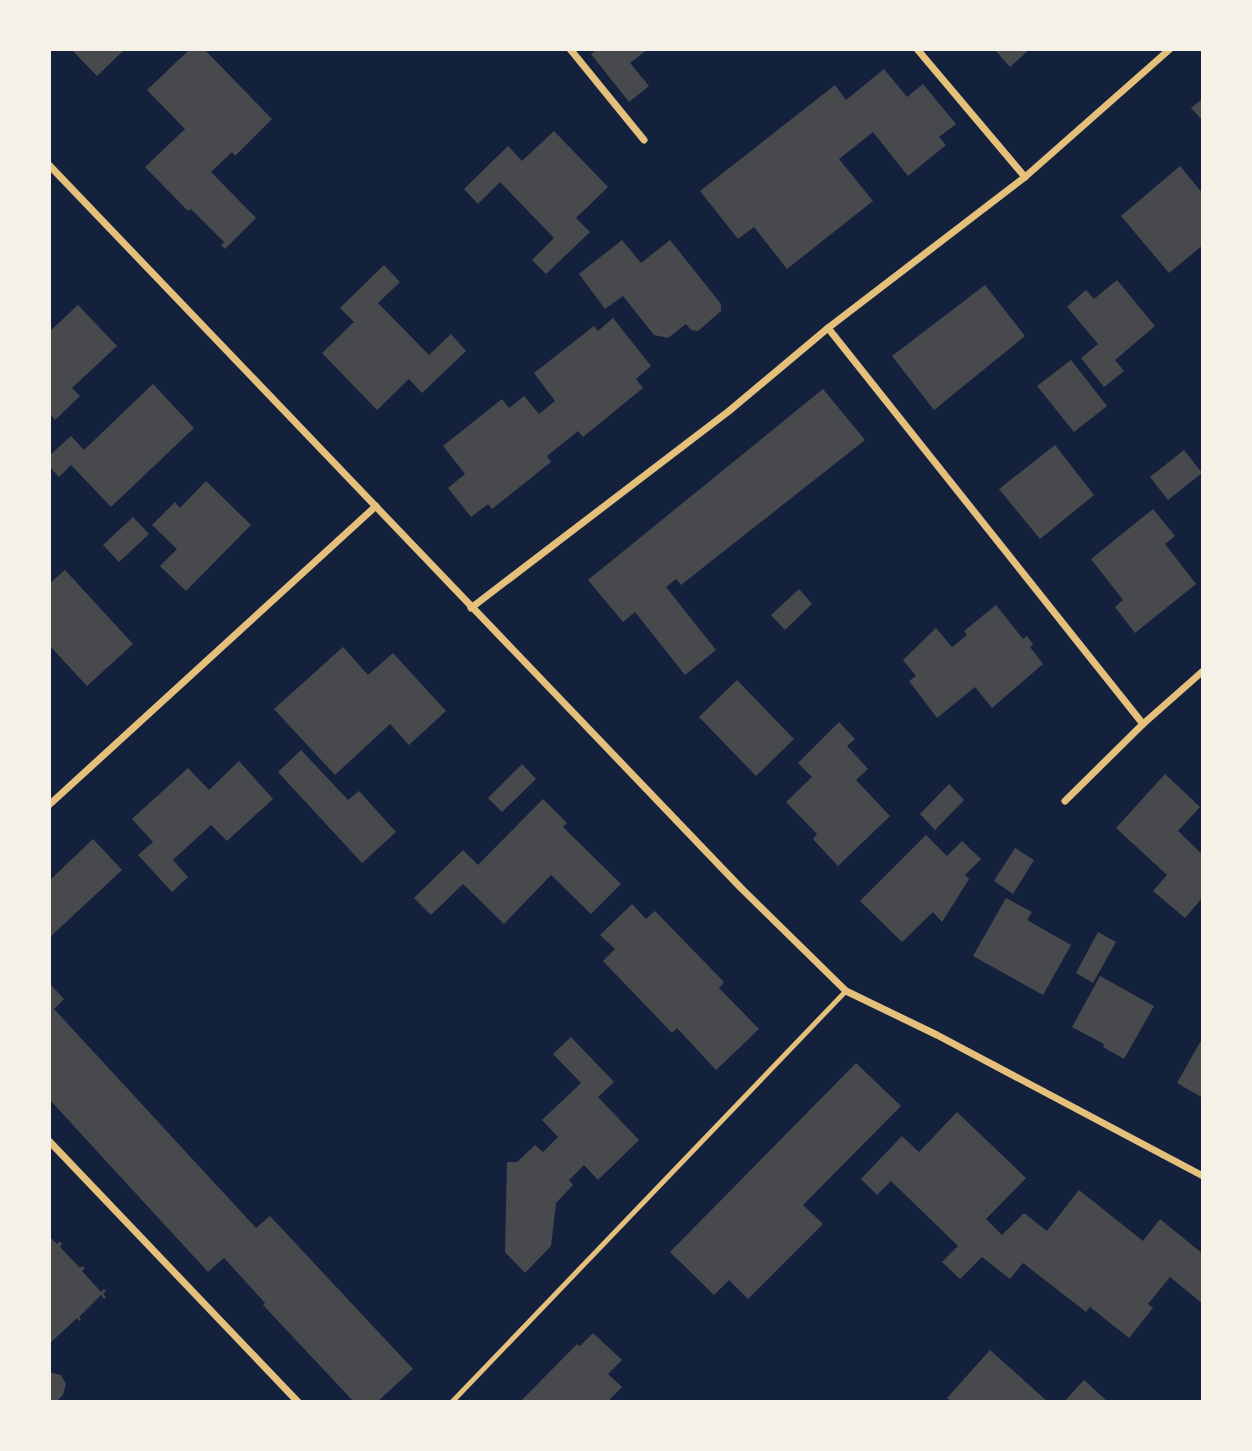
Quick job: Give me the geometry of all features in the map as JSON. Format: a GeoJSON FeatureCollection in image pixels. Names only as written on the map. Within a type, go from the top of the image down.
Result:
{"type":"FeatureCollection","features":[{"type":"Feature","properties":{"kind":"street"},"geometry":{"type":"LineString","coordinates":[[570,49],[644,139]]}},
{"type":"Feature","properties":{"kind":"street"},"geometry":{"type":"LineString","coordinates":[[917,49],[1024,177]]}},
{"type":"Feature","properties":{"kind":"street"},"geometry":{"type":"LineString","coordinates":[[471,608],[729,411],[828,328],[1024,177],[1170,49]]}},
{"type":"Feature","properties":{"kind":"street"},"geometry":{"type":"LineString","coordinates":[[49,165],[741,888],[846,990],[937,1035],[1203,1176]]}},
{"type":"Feature","properties":{"kind":"street"},"geometry":{"type":"LineString","coordinates":[[828,328],[1143,724]]}},
{"type":"Feature","properties":{"kind":"street"},"geometry":{"type":"LineString","coordinates":[[49,805],[376,506]]}},
{"type":"Feature","properties":{"kind":"street"},"geometry":{"type":"LineString","coordinates":[[1065,801],[1143,724],[1203,671]]}},
{"type":"Feature","properties":{"kind":"street"},"geometry":{"type":"LineString","coordinates":[[49,1141],[298,1402]]}},
{"type":"Feature","properties":{"kind":"lane"},"geometry":{"type":"LineString","coordinates":[[452,1402],[846,990]]}},
{"type":"Feature","properties":{"kind":"building"},"geometry":{"type":"Polygon","coordinates":[[[71,49],[125,49],[97,76],[71,49]]]}},
{"type":"Feature","properties":{"kind":"building"},"geometry":{"type":"Polygon","coordinates":[[[190,49],[204,49],[272,119],[235,156],[232,152],[211,172],[256,218],[225,249],[221,245],[224,242],[191,209],[188,211],[145,167],[185,129],[147,90],[190,49]]]}},
{"type":"Feature","properties":{"kind":"building"},"geometry":{"type":"Polygon","coordinates":[[[597,49],[648,49],[630,63],[649,86],[629,102],[591,54],[597,49]]]}},
{"type":"Feature","properties":{"kind":"building"},"geometry":{"type":"Polygon","coordinates":[[[994,49],[1030,49],[1010,67],[994,49]]]}},
{"type":"Feature","properties":{"kind":"building"},"geometry":{"type":"Polygon","coordinates":[[[884,69],[907,97],[923,84],[956,124],[939,137],[946,145],[908,176],[873,132],[839,159],[873,201],[787,269],[754,227],[738,239],[700,191],[835,85],[846,100],[884,69]]]}},
{"type":"Feature","properties":{"kind":"building"},"geometry":{"type":"Polygon","coordinates":[[[1203,98],[1203,121],[1191,108],[1203,98]]]}},
{"type":"Feature","properties":{"kind":"building"},"geometry":{"type":"Polygon","coordinates":[[[554,131],[608,187],[576,218],[590,232],[546,274],[532,260],[554,238],[500,182],[478,204],[464,189],[508,146],[522,161],[554,131]]]}},
{"type":"Feature","properties":{"kind":"building"},"geometry":{"type":"Polygon","coordinates":[[[1180,166],[1203,194],[1203,245],[1169,273],[1121,216],[1180,166]]]}},
{"type":"Feature","properties":{"kind":"building"},"geometry":{"type":"Polygon","coordinates":[[[622,240],[641,263],[670,240],[721,304],[721,311],[698,331],[691,330],[686,324],[668,338],[654,335],[623,296],[605,309],[579,274],[622,240]]]}},
{"type":"Feature","properties":{"kind":"building"},"geometry":{"type":"Polygon","coordinates":[[[384,265],[400,282],[378,303],[429,355],[451,334],[466,351],[422,393],[409,379],[377,410],[322,353],[354,322],[340,308],[384,265]]]}},
{"type":"Feature","properties":{"kind":"building"},"geometry":{"type":"Polygon","coordinates":[[[1117,280],[1155,326],[1115,360],[1124,371],[1104,387],[1081,358],[1098,344],[1067,307],[1086,290],[1094,299],[1117,280]]]}},
{"type":"Feature","properties":{"kind":"building"},"geometry":{"type":"Polygon","coordinates":[[[985,285],[1025,336],[934,410],[892,356],[985,285]]]}},
{"type":"Feature","properties":{"kind":"building"},"geometry":{"type":"Polygon","coordinates":[[[78,305],[117,346],[72,388],[80,396],[55,420],[49,413],[49,332],[78,305]]]}},
{"type":"Feature","properties":{"kind":"building"},"geometry":{"type":"Polygon","coordinates":[[[613,318],[651,366],[636,379],[643,388],[583,437],[578,431],[547,456],[551,462],[492,509],[488,504],[471,517],[448,488],[465,474],[443,446],[502,399],[509,408],[524,396],[539,414],[555,401],[534,373],[594,326],[598,331],[613,318]]]}},
{"type":"Feature","properties":{"kind":"building"},"geometry":{"type":"Polygon","coordinates":[[[1071,360],[1107,406],[1074,432],[1037,386],[1071,360]]]}},
{"type":"Feature","properties":{"kind":"building"},"geometry":{"type":"Polygon","coordinates":[[[153,384],[194,428],[111,507],[71,465],[59,477],[49,466],[49,456],[71,436],[84,450],[153,384]]]}},
{"type":"Feature","properties":{"kind":"building"},"geometry":{"type":"Polygon","coordinates":[[[823,389],[865,440],[681,585],[676,579],[666,587],[716,650],[685,675],[635,612],[623,622],[588,580],[823,389]]]}},
{"type":"Feature","properties":{"kind":"building"},"geometry":{"type":"Polygon","coordinates":[[[1055,445],[1094,495],[1040,539],[999,489],[1055,445]]]}},
{"type":"Feature","properties":{"kind":"building"},"geometry":{"type":"Polygon","coordinates":[[[1184,450],[1202,473],[1168,500],[1150,477],[1184,450]]]}},
{"type":"Feature","properties":{"kind":"building"},"geometry":{"type":"Polygon","coordinates":[[[206,481],[251,525],[186,591],[160,566],[177,549],[152,525],[175,502],[180,508],[206,481]]]}},
{"type":"Feature","properties":{"kind":"building"},"geometry":{"type":"Polygon","coordinates":[[[1153,509],[1175,536],[1165,544],[1196,584],[1135,633],[1115,607],[1123,600],[1091,559],[1153,509]]]}},
{"type":"Feature","properties":{"kind":"building"},"geometry":{"type":"Polygon","coordinates":[[[133,517],[149,534],[119,562],[103,545],[133,517]]]}},
{"type":"Feature","properties":{"kind":"building"},"geometry":{"type":"Polygon","coordinates":[[[65,570],[133,644],[87,686],[49,645],[49,584],[65,570]]]}},
{"type":"Feature","properties":{"kind":"building"},"geometry":{"type":"Polygon","coordinates":[[[799,589],[812,604],[785,630],[771,615],[799,589]]]}},
{"type":"Feature","properties":{"kind":"building"},"geometry":{"type":"Polygon","coordinates":[[[996,605],[1023,639],[1027,636],[1033,644],[1030,647],[1043,664],[992,708],[975,687],[937,718],[909,681],[916,676],[903,660],[936,628],[952,647],[967,635],[964,631],[996,605]]]}},
{"type":"Feature","properties":{"kind":"building"},"geometry":{"type":"Polygon","coordinates":[[[343,647],[368,675],[393,653],[446,711],[409,745],[390,724],[335,775],[274,709],[343,647]]]}},
{"type":"Feature","properties":{"kind":"building"},"geometry":{"type":"Polygon","coordinates":[[[737,680],[794,739],[756,776],[699,717],[737,680]]]}},
{"type":"Feature","properties":{"kind":"building"},"geometry":{"type":"Polygon","coordinates":[[[839,722],[855,739],[847,746],[868,769],[856,780],[890,816],[838,866],[813,839],[817,834],[786,802],[812,777],[798,763],[839,722]]]}},
{"type":"Feature","properties":{"kind":"building"},"geometry":{"type":"Polygon","coordinates":[[[301,750],[348,800],[359,791],[396,832],[362,863],[278,772],[301,750]]]}},
{"type":"Feature","properties":{"kind":"building"},"geometry":{"type":"Polygon","coordinates":[[[239,761],[273,799],[227,841],[211,825],[173,860],[188,877],[172,892],[138,855],[153,842],[132,819],[188,768],[209,790],[239,761]]]}},
{"type":"Feature","properties":{"kind":"building"},"geometry":{"type":"Polygon","coordinates":[[[522,764],[536,779],[502,812],[488,798],[522,764]]]}},
{"type":"Feature","properties":{"kind":"building"},"geometry":{"type":"Polygon","coordinates":[[[1165,774],[1200,807],[1178,831],[1203,855],[1203,897],[1185,918],[1153,891],[1167,875],[1116,828],[1165,774]]]}},
{"type":"Feature","properties":{"kind":"building"},"geometry":{"type":"Polygon","coordinates":[[[949,784],[964,800],[935,830],[920,814],[949,784]]]}},
{"type":"Feature","properties":{"kind":"building"},"geometry":{"type":"Polygon","coordinates":[[[543,799],[567,823],[563,827],[621,884],[591,914],[551,875],[504,924],[463,884],[431,915],[414,898],[463,850],[478,865],[543,799]]]}},
{"type":"Feature","properties":{"kind":"building"},"geometry":{"type":"Polygon","coordinates":[[[926,835],[947,856],[962,841],[981,859],[965,875],[969,879],[942,922],[933,912],[902,942],[860,901],[926,835]]]}},
{"type":"Feature","properties":{"kind":"building"},"geometry":{"type":"Polygon","coordinates":[[[93,839],[122,870],[49,938],[49,881],[93,839]]]}},
{"type":"Feature","properties":{"kind":"building"},"geometry":{"type":"Polygon","coordinates":[[[1015,848],[1034,860],[1013,894],[994,881],[1015,848]]]}},
{"type":"Feature","properties":{"kind":"building"},"geometry":{"type":"Polygon","coordinates":[[[1006,898],[1032,912],[1027,920],[1071,945],[1043,995],[973,956],[1006,898]]]}},
{"type":"Feature","properties":{"kind":"building"},"geometry":{"type":"Polygon","coordinates":[[[632,904],[646,919],[655,911],[724,982],[719,988],[759,1029],[716,1070],[677,1028],[672,1033],[603,961],[615,949],[600,935],[632,904]]]}},
{"type":"Feature","properties":{"kind":"building"},"geometry":{"type":"Polygon","coordinates":[[[1098,932],[1116,942],[1093,983],[1076,973],[1098,932]]]}},
{"type":"Feature","properties":{"kind":"building"},"geometry":{"type":"Polygon","coordinates":[[[1100,976],[1154,1006],[1124,1059],[1103,1047],[1104,1044],[1072,1027],[1100,976]]]}},
{"type":"Feature","properties":{"kind":"building"},"geometry":{"type":"Polygon","coordinates":[[[49,983],[64,999],[54,1009],[256,1228],[270,1216],[413,1369],[377,1402],[354,1402],[263,1305],[265,1303],[224,1258],[208,1272],[49,1099],[49,983]]]}},
{"type":"Feature","properties":{"kind":"building"},"geometry":{"type":"Polygon","coordinates":[[[571,1037],[614,1082],[598,1097],[639,1140],[598,1180],[584,1165],[569,1180],[573,1185],[556,1203],[551,1246],[525,1273],[505,1252],[507,1162],[517,1162],[535,1145],[543,1152],[558,1137],[542,1120],[581,1083],[553,1054],[571,1037]]]}},
{"type":"Feature","properties":{"kind":"building"},"geometry":{"type":"Polygon","coordinates":[[[1203,1037],[1203,1098],[1177,1083],[1203,1037]]]}},
{"type":"Feature","properties":{"kind":"building"},"geometry":{"type":"Polygon","coordinates":[[[856,1063],[901,1106],[803,1205],[823,1224],[748,1299],[729,1280],[714,1295],[670,1252],[856,1063]]]}},
{"type":"Feature","properties":{"kind":"building"},"geometry":{"type":"Polygon","coordinates":[[[957,1112],[1026,1178],[986,1219],[1002,1235],[1024,1213],[1047,1231],[1079,1190],[1143,1241],[1160,1219],[1203,1254],[1203,1304],[1170,1277],[1148,1304],[1153,1308],[1129,1338],[1090,1307],[1086,1312],[1023,1263],[1010,1279],[982,1257],[960,1279],[942,1262],[958,1246],[891,1181],[877,1195],[861,1179],[902,1136],[919,1152],[957,1112]]]}},
{"type":"Feature","properties":{"kind":"building"},"geometry":{"type":"Polygon","coordinates":[[[49,1236],[57,1244],[60,1241],[60,1247],[80,1268],[85,1268],[82,1271],[101,1292],[104,1289],[106,1291],[103,1294],[106,1297],[104,1299],[101,1295],[79,1317],[79,1321],[77,1318],[49,1344],[49,1236]]]}},
{"type":"Feature","properties":{"kind":"building"},"geometry":{"type":"Polygon","coordinates":[[[593,1333],[622,1360],[608,1374],[622,1387],[607,1402],[520,1402],[577,1344],[580,1346],[593,1333]]]}},
{"type":"Feature","properties":{"kind":"building"},"geometry":{"type":"Polygon","coordinates":[[[990,1350],[1048,1402],[952,1402],[947,1398],[990,1350]]]}},
{"type":"Feature","properties":{"kind":"building"},"geometry":{"type":"Polygon","coordinates":[[[49,1372],[61,1375],[66,1384],[63,1395],[56,1402],[49,1402],[49,1372]]]}},
{"type":"Feature","properties":{"kind":"building"},"geometry":{"type":"Polygon","coordinates":[[[1084,1380],[1108,1402],[1064,1402],[1084,1380]]]}}]}
